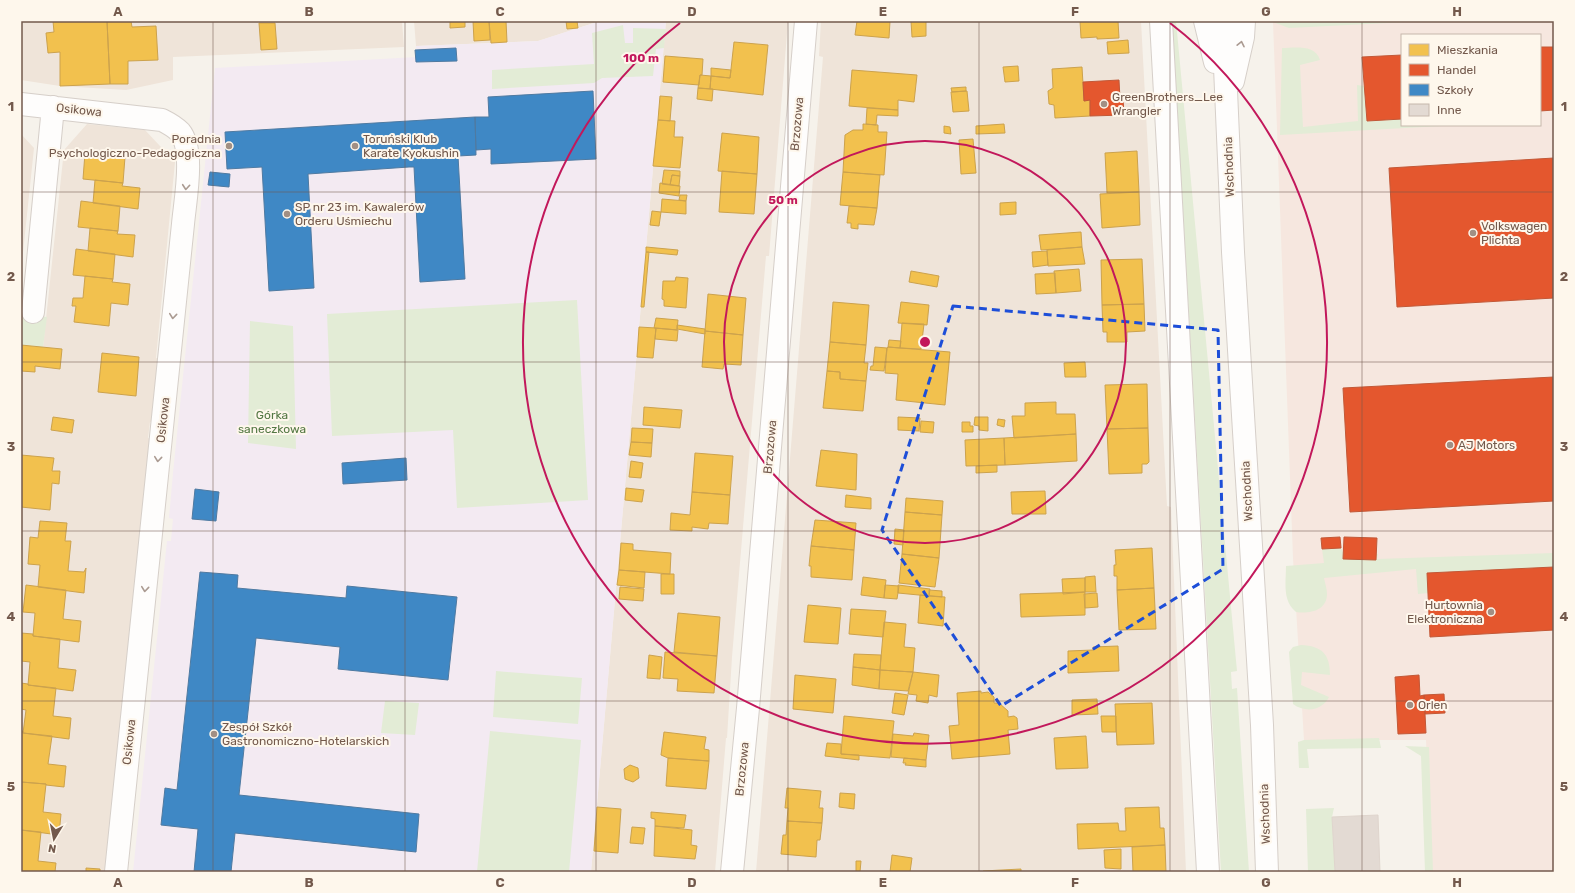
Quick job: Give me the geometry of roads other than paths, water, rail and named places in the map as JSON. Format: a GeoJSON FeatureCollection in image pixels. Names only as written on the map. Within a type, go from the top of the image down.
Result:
{"type":"FeatureCollection","features":[{"type":"Feature","properties":{"kind":"street","name":"Brzozowa"},"geometry":{"type":"LineString","coordinates":[[732,872],[806,21]]}},
{"type":"Feature","properties":{"kind":"street"},"geometry":{"type":"LineString","coordinates":[[1161,21],[1208,872]]}},
{"type":"Feature","properties":{"kind":"street","name":"Wschodnia"},"geometry":{"type":"LineString","coordinates":[[1205,21],[1227,109]]}},
{"type":"Feature","properties":{"kind":"street","name":"Wschodnia"},"geometry":{"type":"LineString","coordinates":[[1222,21],[1233,259],[1262,725],[1267,872]]}},
{"type":"Feature","properties":{"kind":"street","name":"Wschodnia"},"geometry":{"type":"LineString","coordinates":[[1227,109],[1243,37],[1244,21]]}},
{"type":"Feature","properties":{"kind":"street","name":"Osikowa"},"geometry":{"type":"LineString","coordinates":[[21,104],[162,120],[180,132],[186,148],[188,170],[183,224],[116,872]]}},
{"type":"Feature","properties":{"kind":"street"},"geometry":{"type":"LineString","coordinates":[[33,312],[54,107]]}},
{"type":"Feature","properties":{"kind":"place","name":"GreenBrothers_Lee Wrangler"},"geometry":{"type":"Point","coordinates":[1104,104]}},
{"type":"Feature","properties":{"kind":"place","name":"Poradnia Psychologiczno-Pedagogiczna"},"geometry":{"type":"Point","coordinates":[229,146]}},
{"type":"Feature","properties":{"kind":"place","name":"Toruński Klub Karate Kyokushin"},"geometry":{"type":"Point","coordinates":[355,146]}},
{"type":"Feature","properties":{"kind":"place","name":"SP nr 23 im. Kawalerów Orderu Uśmiechu"},"geometry":{"type":"Point","coordinates":[287,214]}},
{"type":"Feature","properties":{"kind":"place","name":"Volkswagen Plichta"},"geometry":{"type":"Point","coordinates":[1473,233]}},
{"type":"Feature","properties":{"kind":"place","name":"AJ Motors"},"geometry":{"type":"Point","coordinates":[1450,445]}},
{"type":"Feature","properties":{"kind":"place","name":"Hurtownia Elektroniczna"},"geometry":{"type":"Point","coordinates":[1491,612]}},
{"type":"Feature","properties":{"kind":"place","name":"Orlen"},"geometry":{"type":"Point","coordinates":[1410,705]}},
{"type":"Feature","properties":{"kind":"place","name":"Zespół Szkół Gastronomiczno-Hotelarskich"},"geometry":{"type":"Point","coordinates":[214,734]}},
{"type":"Feature","properties":{"kind":"park label","name":"Górka saneczkowa"},"geometry":{"type":"Point","coordinates":[272,422]}}]}
